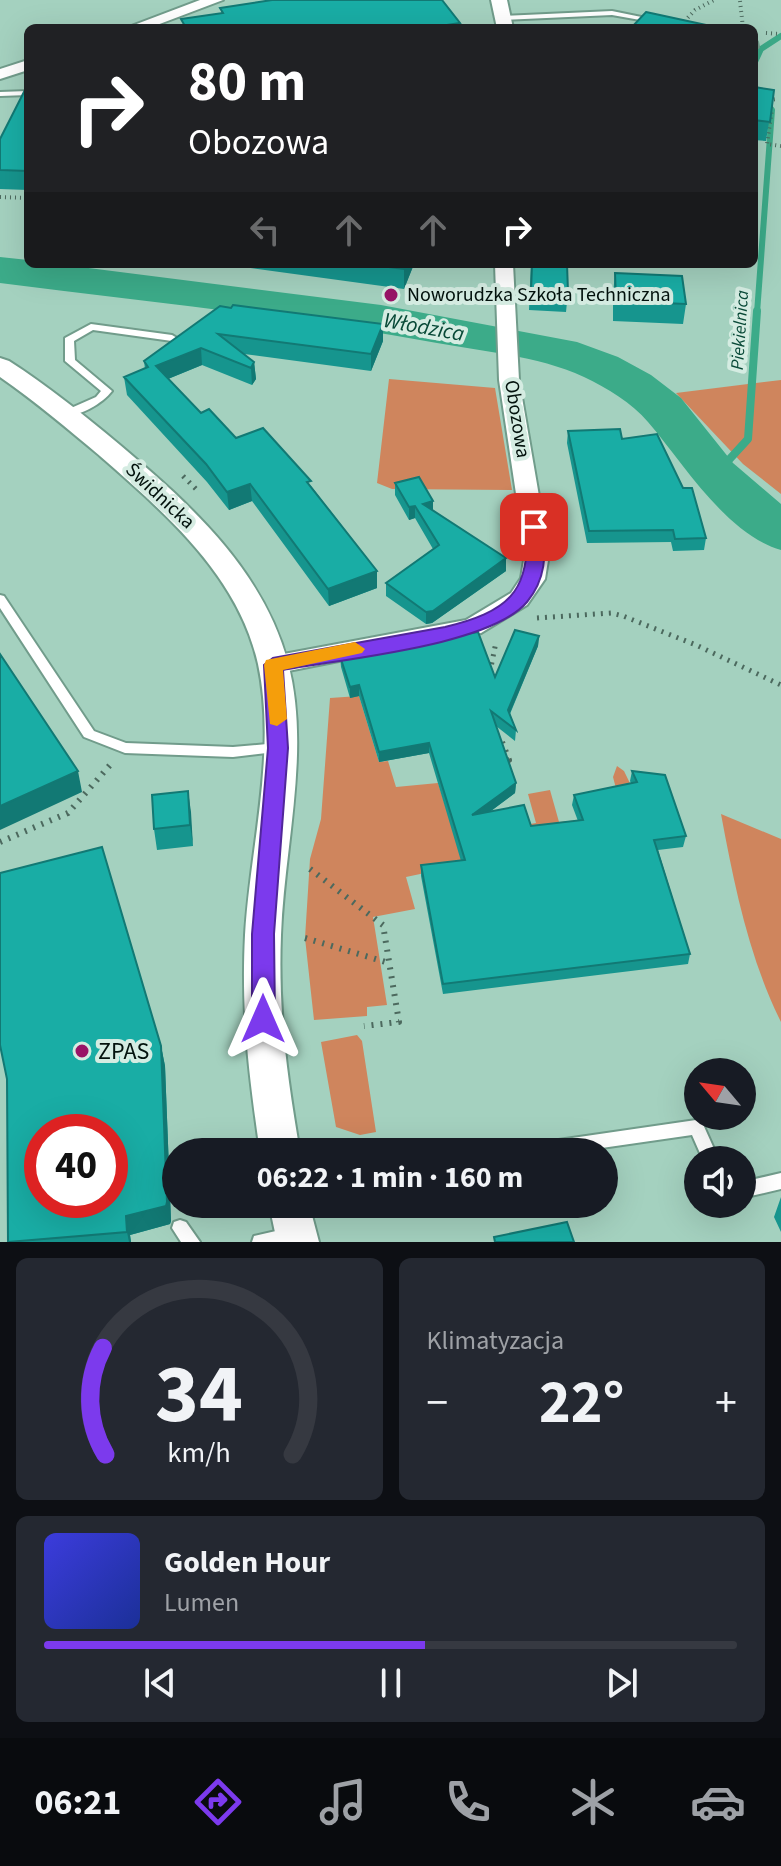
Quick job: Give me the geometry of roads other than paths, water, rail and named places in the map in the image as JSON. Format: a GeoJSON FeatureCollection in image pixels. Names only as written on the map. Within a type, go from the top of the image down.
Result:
{"type":"FeatureCollection","features":[{"type":"Feature","properties":{"kind":"street"},"geometry":{"type":"LineString","coordinates":[[146,24],[215,0]]}},
{"type":"Feature","properties":{"kind":"street"},"geometry":{"type":"LineString","coordinates":[[499,0],[505,23]]}},
{"type":"Feature","properties":{"kind":"street"},"geometry":{"type":"LineString","coordinates":[[0,74],[24,66]]}},
{"type":"Feature","properties":{"kind":"street","name":"Obozowa"},"geometry":{"type":"LineString","coordinates":[[273,665],[472,627],[519,599],[533,579],[537,554],[509,380],[504,268]]}},
{"type":"Feature","properties":{"kind":"street","name":"Świdnicka"},"geometry":{"type":"LineString","coordinates":[[0,366],[66,414],[158,491],[207,541],[244,593],[273,665],[278,748],[263,934],[263,991],[264,1047],[278,1138]]}},
{"type":"Feature","properties":{"kind":"lane"},"geometry":{"type":"LineString","coordinates":[[505,23],[612,13],[675,24]]}},
{"type":"Feature","properties":{"kind":"lane"},"geometry":{"type":"LineString","coordinates":[[0,94],[24,93]]}},
{"type":"Feature","properties":{"kind":"lane"},"geometry":{"type":"LineString","coordinates":[[66,414],[100,399],[107,391],[70,361],[69,340],[91,327],[172,338]]}},
{"type":"Feature","properties":{"kind":"lane"},"geometry":{"type":"LineString","coordinates":[[0,599],[89,734],[125,748],[233,752],[278,748]]}},
{"type":"Feature","properties":{"kind":"lane"},"geometry":{"type":"LineString","coordinates":[[618,1138],[696,1127],[705,1146]]}},
{"type":"Feature","properties":{"kind":"lane"},"geometry":{"type":"LineString","coordinates":[[756,1187],[781,1181]]}},
{"type":"Feature","properties":{"kind":"lane"},"geometry":{"type":"LineString","coordinates":[[180,1228],[192,1242]]}},
{"type":"Feature","properties":{"kind":"waterway","name":"Piekielnica"},"geometry":{"type":"LineString","coordinates":[[758,55],[761,49],[781,36]]}},
{"type":"Feature","properties":{"kind":"waterway","name":"Piekielnica"},"geometry":{"type":"LineString","coordinates":[[757,313],[772,110],[758,91]]}},
{"type":"Feature","properties":{"kind":"waterway","name":"Włodzica"},"geometry":{"type":"LineString","coordinates":[[0,270],[381,319],[560,352],[601,367],[634,385],[664,409],[715,475],[781,532]]}},
{"type":"Feature","properties":{"kind":"waterway","name":"Piekielnica"},"geometry":{"type":"LineString","coordinates":[[715,475],[748,439],[757,311]]}},
{"type":"Feature","properties":{"kind":"place","name":"Noworudzka Szkoła Techniczna"},"geometry":{"type":"Point","coordinates":[391,295]}},
{"type":"Feature","properties":{"kind":"place","name":"ZPAS"},"geometry":{"type":"Point","coordinates":[82,1051]}}]}
